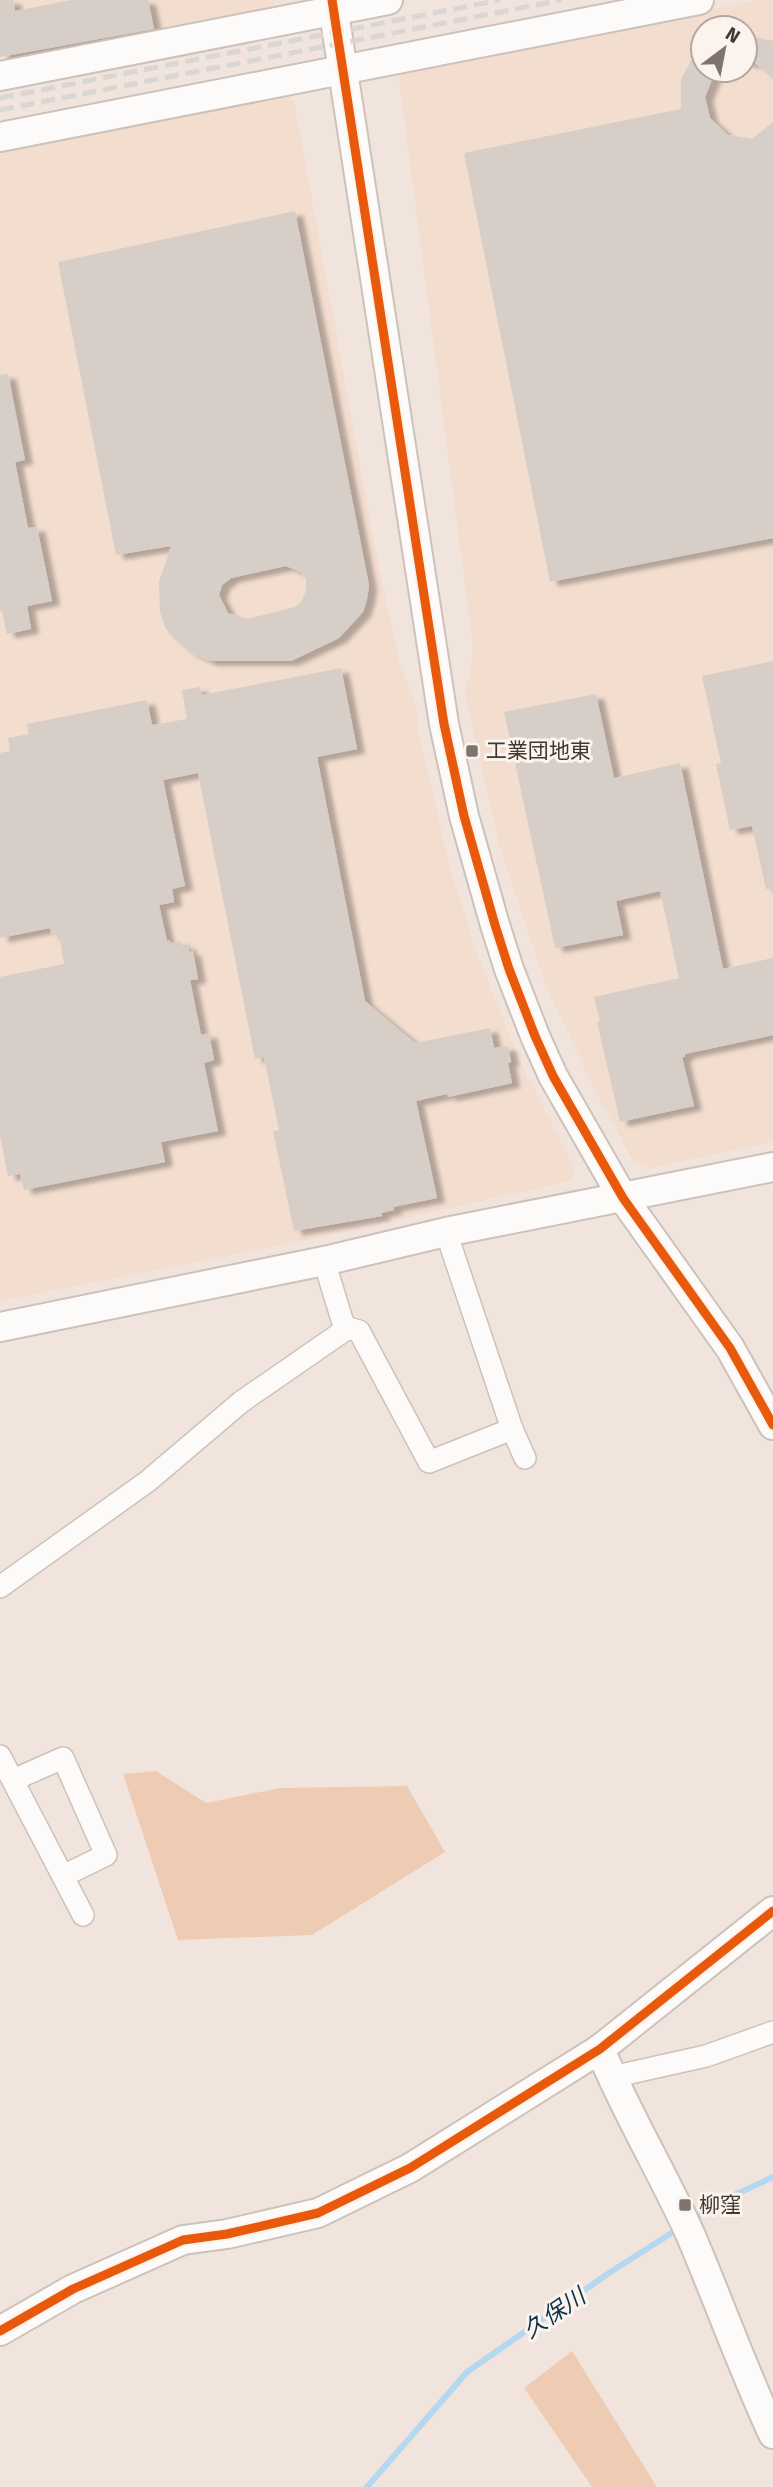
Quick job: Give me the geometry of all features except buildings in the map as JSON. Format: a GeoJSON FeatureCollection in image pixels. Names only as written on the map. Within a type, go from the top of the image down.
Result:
{"type":"FeatureCollection","features":[{"type":"Feature","properties":{"kind":"street"},"geometry":{"type":"LineString","coordinates":[[0,76],[333,6],[388,0]]}},
{"type":"Feature","properties":{"kind":"street"},"geometry":{"type":"LineString","coordinates":[[0,138],[699,0]]}},
{"type":"Feature","properties":{"kind":"street"},"geometry":{"type":"LineString","coordinates":[[333,6],[444,723],[464,816],[509,969],[554,1076],[623,1198],[730,1348],[773,1425]]}},
{"type":"Feature","properties":{"kind":"street"},"geometry":{"type":"LineString","coordinates":[[0,1327],[773,1167]]}},
{"type":"Feature","properties":{"kind":"street"},"geometry":{"type":"LineString","coordinates":[[446,1233],[512,1429],[525,1458]]}},
{"type":"Feature","properties":{"kind":"street"},"geometry":{"type":"LineString","coordinates":[[324,1261],[343,1323],[348,1328],[359,1331],[429,1462],[512,1429]]}},
{"type":"Feature","properties":{"kind":"street"},"geometry":{"type":"LineString","coordinates":[[0,1587],[148,1481],[242,1402],[348,1328]]}},
{"type":"Feature","properties":{"kind":"street"},"geometry":{"type":"LineString","coordinates":[[0,1756],[83,1914]]}},
{"type":"Feature","properties":{"kind":"street"},"geometry":{"type":"LineString","coordinates":[[13,1780],[63,1758],[106,1855],[62,1876]]}},
{"type":"Feature","properties":{"kind":"street"},"geometry":{"type":"LineString","coordinates":[[0,2331],[73,2289],[183,2240],[227,2234],[317,2213],[410,2168],[600,2049],[773,1911]]}},
{"type":"Feature","properties":{"kind":"street"},"geometry":{"type":"LineString","coordinates":[[611,2077],[706,2056],[773,2032]]}},
{"type":"Feature","properties":{"kind":"street"},"geometry":{"type":"LineString","coordinates":[[600,2049],[611,2077],[684,2223],[773,2434]]}},
{"type":"Feature","properties":{"kind":"shaded area"},"geometry":{"type":"Polygon","coordinates":[[[0,0],[276,0],[271,9],[0,63],[0,0]]]}},
{"type":"Feature","properties":{"kind":"shaded area"},"geometry":{"type":"Polygon","coordinates":[[[759,0],[773,0],[773,1142],[649,1168],[633,1161],[596,1092],[547,988],[501,852],[465,691],[473,646],[399,79],[404,69],[759,0]]]}},
{"type":"Feature","properties":{"kind":"shaded area"},"geometry":{"type":"Polygon","coordinates":[[[285,94],[294,101],[375,547],[400,666],[415,702],[420,740],[451,871],[477,954],[522,1066],[575,1169],[569,1181],[326,1236],[0,1301],[0,148],[285,94]]]}},
{"type":"Feature","properties":{"kind":"shaded area"},"geometry":{"type":"Polygon","coordinates":[[[156,1771],[206,1803],[280,1788],[407,1786],[445,1852],[312,1935],[178,1940],[123,1774],[156,1771]]]}},
{"type":"Feature","properties":{"kind":"shaded area"},"geometry":{"type":"Polygon","coordinates":[[[572,2351],[657,2487],[592,2487],[524,2388],[572,2351]]]}},
{"type":"Feature","properties":{"kind":"waterway","name":"久保川"},"geometry":{"type":"LineString","coordinates":[[693,2219],[722,2201],[773,2177]]}},
{"type":"Feature","properties":{"kind":"waterway","name":"久保川"},"geometry":{"type":"LineString","coordinates":[[367,2487],[467,2372],[609,2273],[678,2229]]}},
{"type":"Feature","properties":{"kind":"railway"},"geometry":{"type":"LineString","coordinates":[[0,98],[500,0]]}},
{"type":"Feature","properties":{"kind":"railway"},"geometry":{"type":"LineString","coordinates":[[0,110],[562,0]]}},
{"type":"Feature","properties":{"kind":"cycle path"},"geometry":{"type":"LineString","coordinates":[[332,0],[444,724],[464,816],[495,925],[509,969],[553,1076],[623,1198],[730,1348],[773,1425]]}},
{"type":"Feature","properties":{"kind":"cycle path"},"geometry":{"type":"LineString","coordinates":[[0,2331],[73,2289],[183,2240],[227,2234],[318,2213],[410,2168],[600,2049],[773,1911]]}},
{"type":"Feature","properties":{"kind":"place","name":"工業団地東"},"geometry":{"type":"Point","coordinates":[472,751]}},
{"type":"Feature","properties":{"kind":"place","name":"柳窪"},"geometry":{"type":"Point","coordinates":[685,2205]}}]}
